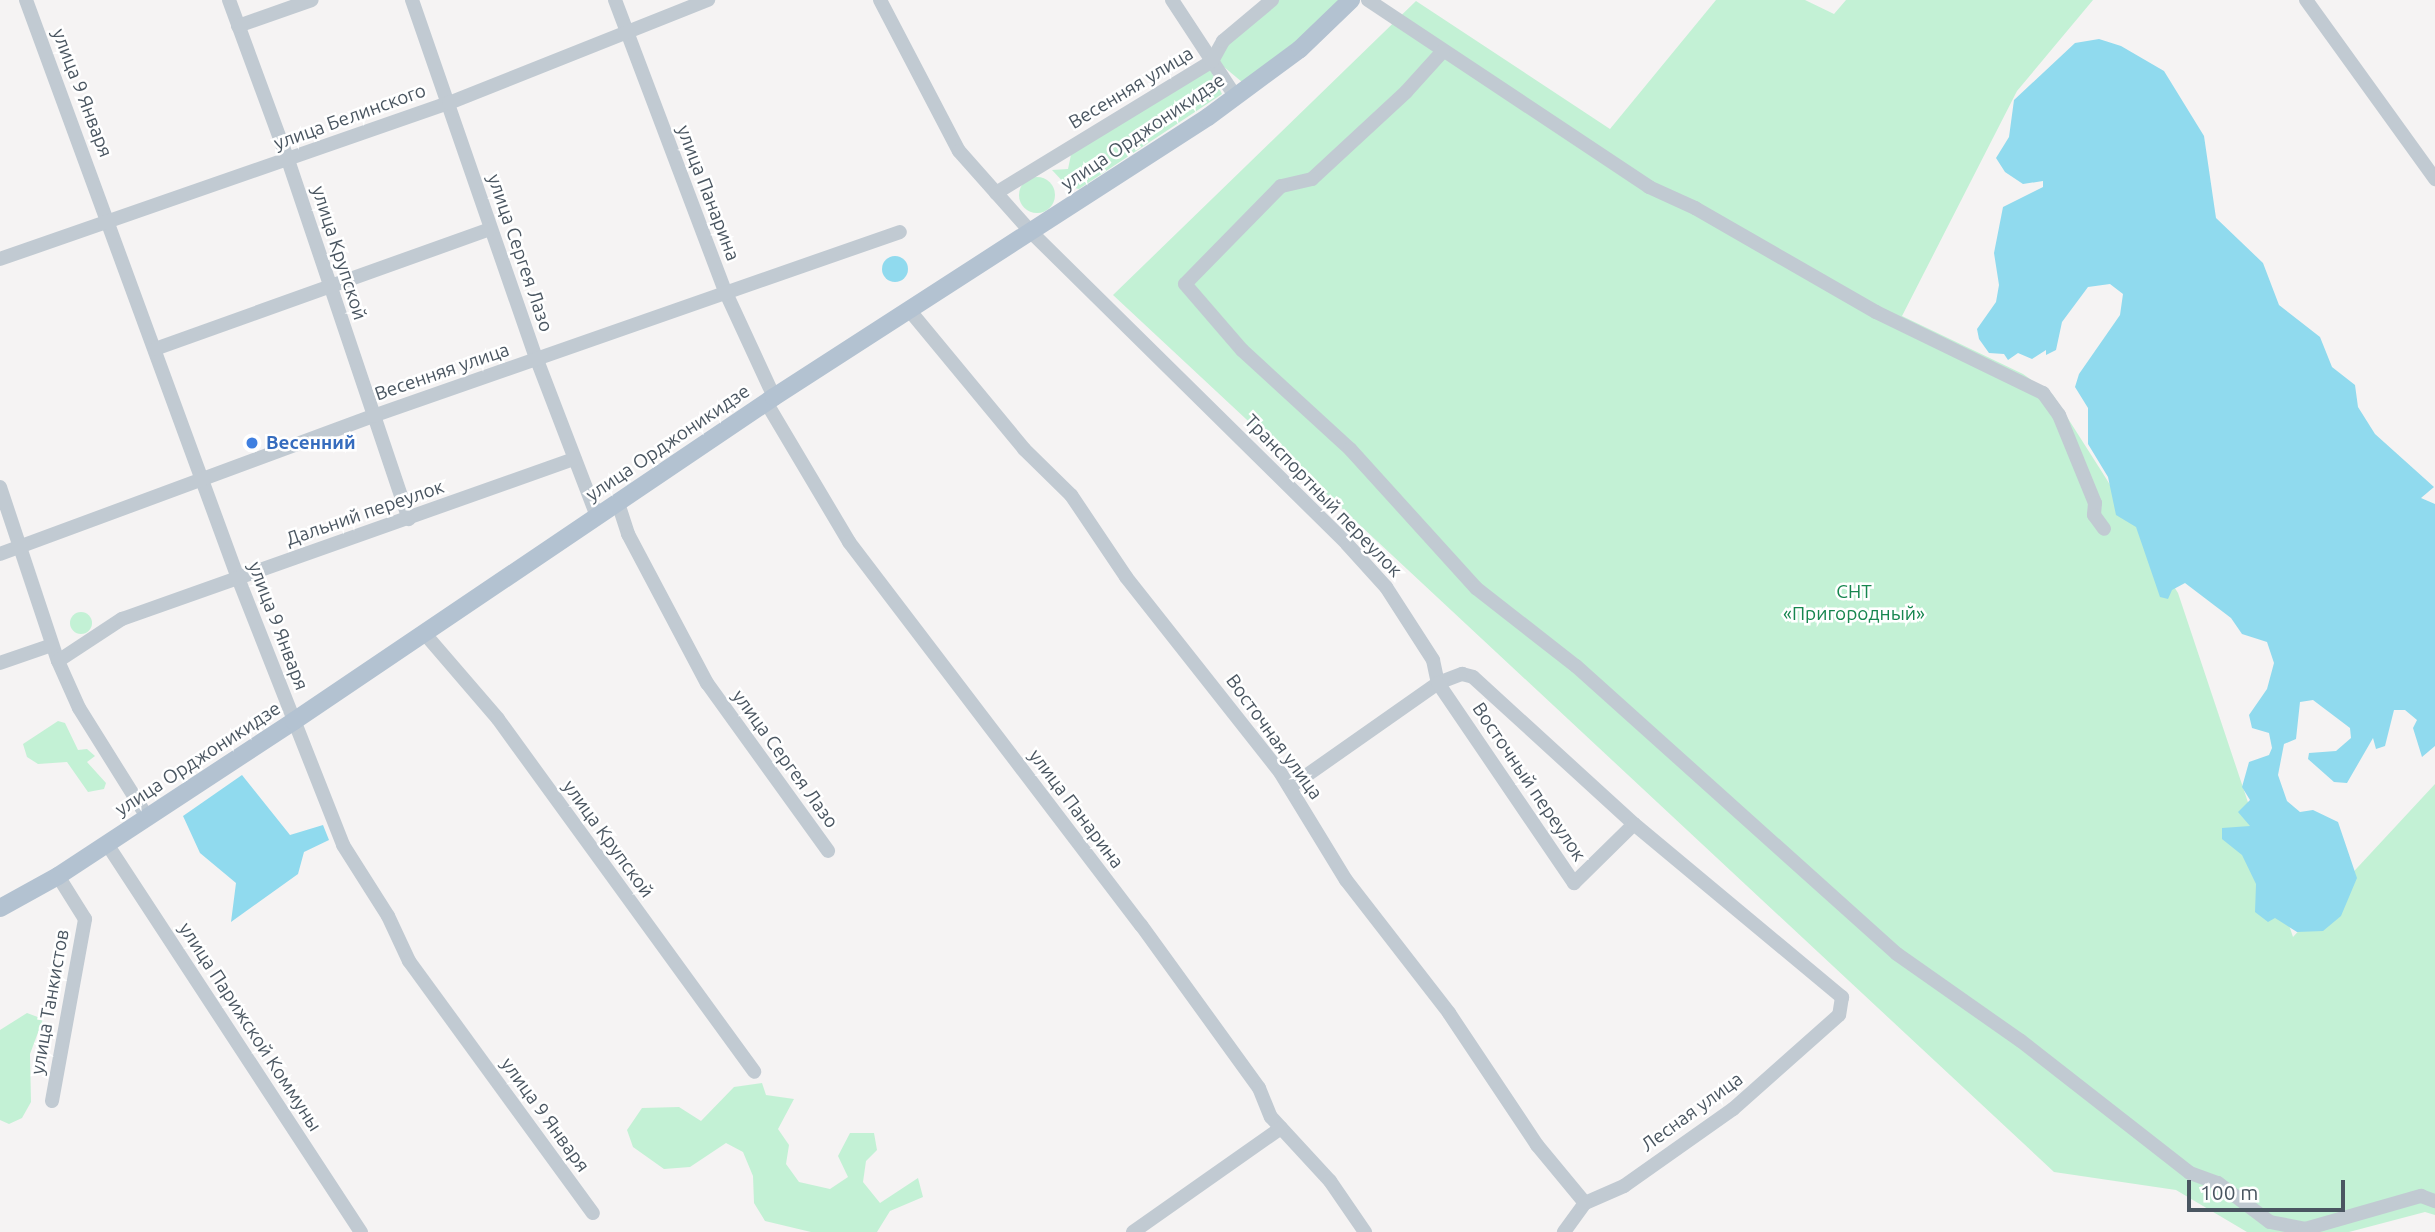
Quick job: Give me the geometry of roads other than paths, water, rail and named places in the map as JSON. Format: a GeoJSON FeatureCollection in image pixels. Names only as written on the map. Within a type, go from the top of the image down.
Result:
{"type":"FeatureCollection","features":[{"type":"Feature","properties":{"kind":"main road","name":"улица Орджоникидзе"},"geometry":{"type":"LineString","coordinates":[[0,908],[58,876],[107,844],[425,634],[770,399],[910,311],[1235,96],[1300,49],[1351,0]]}},
{"type":"Feature","properties":{"kind":"street","name":"улица 9 Января"},"geometry":{"type":"LineString","coordinates":[[26,0],[110,219],[238,578],[343,845],[388,916],[409,961],[593,1213]]}},
{"type":"Feature","properties":{"kind":"street","name":"улица Крупской"},"geometry":{"type":"LineString","coordinates":[[229,0],[288,160],[409,519]]}},
{"type":"Feature","properties":{"kind":"street"},"geometry":{"type":"LineString","coordinates":[[238,26],[312,0]]}},
{"type":"Feature","properties":{"kind":"street","name":"улица Сергея Лазо"},"geometry":{"type":"LineString","coordinates":[[412,0],[537,360],[597,516]]}},
{"type":"Feature","properties":{"kind":"street","name":"улица Панарина"},"geometry":{"type":"LineString","coordinates":[[615,0],[726,293],[770,399],[849,542],[1141,925],[1259,1088],[1281,1128],[1330,1181],[1364,1232]]}},
{"type":"Feature","properties":{"kind":"street","name":"улица Белинского"},"geometry":{"type":"LineString","coordinates":[[0,259],[449,103],[628,35],[709,0]]}},
{"type":"Feature","properties":{"kind":"street"},"geometry":{"type":"LineString","coordinates":[[880,0],[959,151],[1031,232]]}},
{"type":"Feature","properties":{"kind":"street"},"geometry":{"type":"LineString","coordinates":[[1172,0],[1235,96]]}},
{"type":"Feature","properties":{"kind":"street","name":"Весенняя улица"},"geometry":{"type":"LineString","coordinates":[[996,193],[1212,61],[1223,41],[1272,0]]}},
{"type":"Feature","properties":{"kind":"street"},"geometry":{"type":"LineString","coordinates":[[1368,0],[1649,187],[1695,208],[1876,312],[2043,393],[2059,415],[2095,503],[2094,515],[2104,529]]}},
{"type":"Feature","properties":{"kind":"street"},"geometry":{"type":"LineString","coordinates":[[2306,0],[2435,179]]}},
{"type":"Feature","properties":{"kind":"street"},"geometry":{"type":"LineString","coordinates":[[1443,51],[1406,92],[1312,179],[1281,186],[1185,284],[1218,322],[1350,449],[1476,589],[1576,666],[1897,954],[2021,1041],[2190,1174],[2218,1182],[2270,1222],[2305,1228],[2421,1196],[2435,1200]]}},
{"type":"Feature","properties":{"kind":"street"},"geometry":{"type":"LineString","coordinates":[[155,349],[491,229]]}},
{"type":"Feature","properties":{"kind":"street","name":"Весенняя улица"},"geometry":{"type":"LineString","coordinates":[[0,554],[373,416],[900,232]]}},
{"type":"Feature","properties":{"kind":"street","name":"Транспортный переулок"},"geometry":{"type":"LineString","coordinates":[[1031,232],[1347,544],[1386,587],[1433,660],[1438,683]]}},
{"type":"Feature","properties":{"kind":"street","name":"Восточная улица"},"geometry":{"type":"LineString","coordinates":[[910,311],[1024,449],[1071,495],[1126,577],[1290,787],[1346,880],[1449,1013],[1537,1145],[1585,1203]]}},
{"type":"Feature","properties":{"kind":"street","name":"Дальний переулок"},"geometry":{"type":"LineString","coordinates":[[58,661],[122,619],[575,459]]}},
{"type":"Feature","properties":{"kind":"street"},"geometry":{"type":"LineString","coordinates":[[0,488],[58,661],[79,708],[147,817]]}},
{"type":"Feature","properties":{"kind":"street","name":"улица Сергея Лазо"},"geometry":{"type":"LineString","coordinates":[[618,503],[628,534],[707,683],[828,851]]}},
{"type":"Feature","properties":{"kind":"street","name":"улица Крупской"},"geometry":{"type":"LineString","coordinates":[[425,634],[498,719],[754,1072]]}},
{"type":"Feature","properties":{"kind":"street"},"geometry":{"type":"LineString","coordinates":[[0,663],[52,645]]}},
{"type":"Feature","properties":{"kind":"street"},"geometry":{"type":"LineString","coordinates":[[1290,787],[1438,683],[1462,674],[1473,677],[1634,824]]}},
{"type":"Feature","properties":{"kind":"street","name":"Восточный переулок"},"geometry":{"type":"LineString","coordinates":[[1438,683],[1574,883],[1634,824]]}},
{"type":"Feature","properties":{"kind":"street","name":"Лесная улица"},"geometry":{"type":"LineString","coordinates":[[1585,1203],[1624,1186],[1733,1110],[1839,1015],[1842,997],[1634,824]]}},
{"type":"Feature","properties":{"kind":"street","name":"улица Парижской Коммуны"},"geometry":{"type":"LineString","coordinates":[[107,844],[361,1232]]}},
{"type":"Feature","properties":{"kind":"street","name":"улица Танкистов"},"geometry":{"type":"LineString","coordinates":[[52,1101],[85,919],[58,876]]}},
{"type":"Feature","properties":{"kind":"street"},"geometry":{"type":"LineString","coordinates":[[1133,1232],[1281,1128]]}},
{"type":"Feature","properties":{"kind":"street"},"geometry":{"type":"LineString","coordinates":[[1564,1232],[1585,1203]]}},
{"type":"Feature","properties":{"kind":"water"},"geometry":{"type":"Polygon","coordinates":[[[2099,39],[2121,46],[2164,71],[2204,136],[2216,218],[2263,263],[2279,305],[2320,337],[2332,367],[2355,385],[2358,407],[2375,434],[2434,487],[2421,498],[2435,504],[2435,746],[2422,757],[2413,728],[2417,720],[2405,710],[2394,710],[2385,746],[2376,749],[2373,738],[2347,783],[2334,782],[2308,759],[2309,753],[2336,751],[2351,738],[2350,728],[2313,700],[2300,702],[2296,739],[2284,744],[2278,775],[2287,801],[2300,812],[2313,810],[2338,822],[2357,878],[2341,916],[2323,931],[2297,932],[2275,918],[2268,922],[2255,912],[2256,884],[2242,855],[2222,839],[2222,828],[2250,826],[2238,812],[2250,800],[2242,787],[2249,762],[2269,755],[2272,748],[2269,733],[2252,728],[2249,715],[2267,689],[2274,663],[2267,642],[2242,634],[2231,618],[2185,583],[2172,590],[2168,599],[2160,597],[2136,527],[2116,515],[2108,477],[2088,444],[2088,408],[2075,387],[2079,374],[2120,315],[2123,294],[2110,284],[2088,287],[2062,322],[2056,350],[2046,355],[2046,350],[2032,359],[2018,353],[2008,360],[2004,354],[1989,353],[1979,339],[1977,329],[1996,302],[1999,285],[1994,253],[2003,207],[2043,187],[2043,181],[2023,184],[2005,172],[1996,158],[2009,137],[2014,100],[2075,43],[2099,39]]]}},
{"type":"Feature","properties":{"kind":"water"},"geometry":{"type":"Polygon","coordinates":[[[895,256],[904,260],[908,269],[904,278],[895,282],[886,278],[882,269],[886,260],[895,256]]]}},
{"type":"Feature","properties":{"kind":"water"},"geometry":{"type":"Polygon","coordinates":[[[242,775],[290,835],[323,825],[329,840],[304,852],[298,874],[231,922],[236,883],[200,853],[183,816],[242,775]]]}},
{"type":"Feature","properties":{"kind":"place","name":"Весенний"},"geometry":{"type":"Point","coordinates":[252,443]}},
{"type":"Feature","properties":{"kind":"park label","name":"СНТ «Пригородный»"},"geometry":{"type":"Point","coordinates":[1854,603]}}]}
